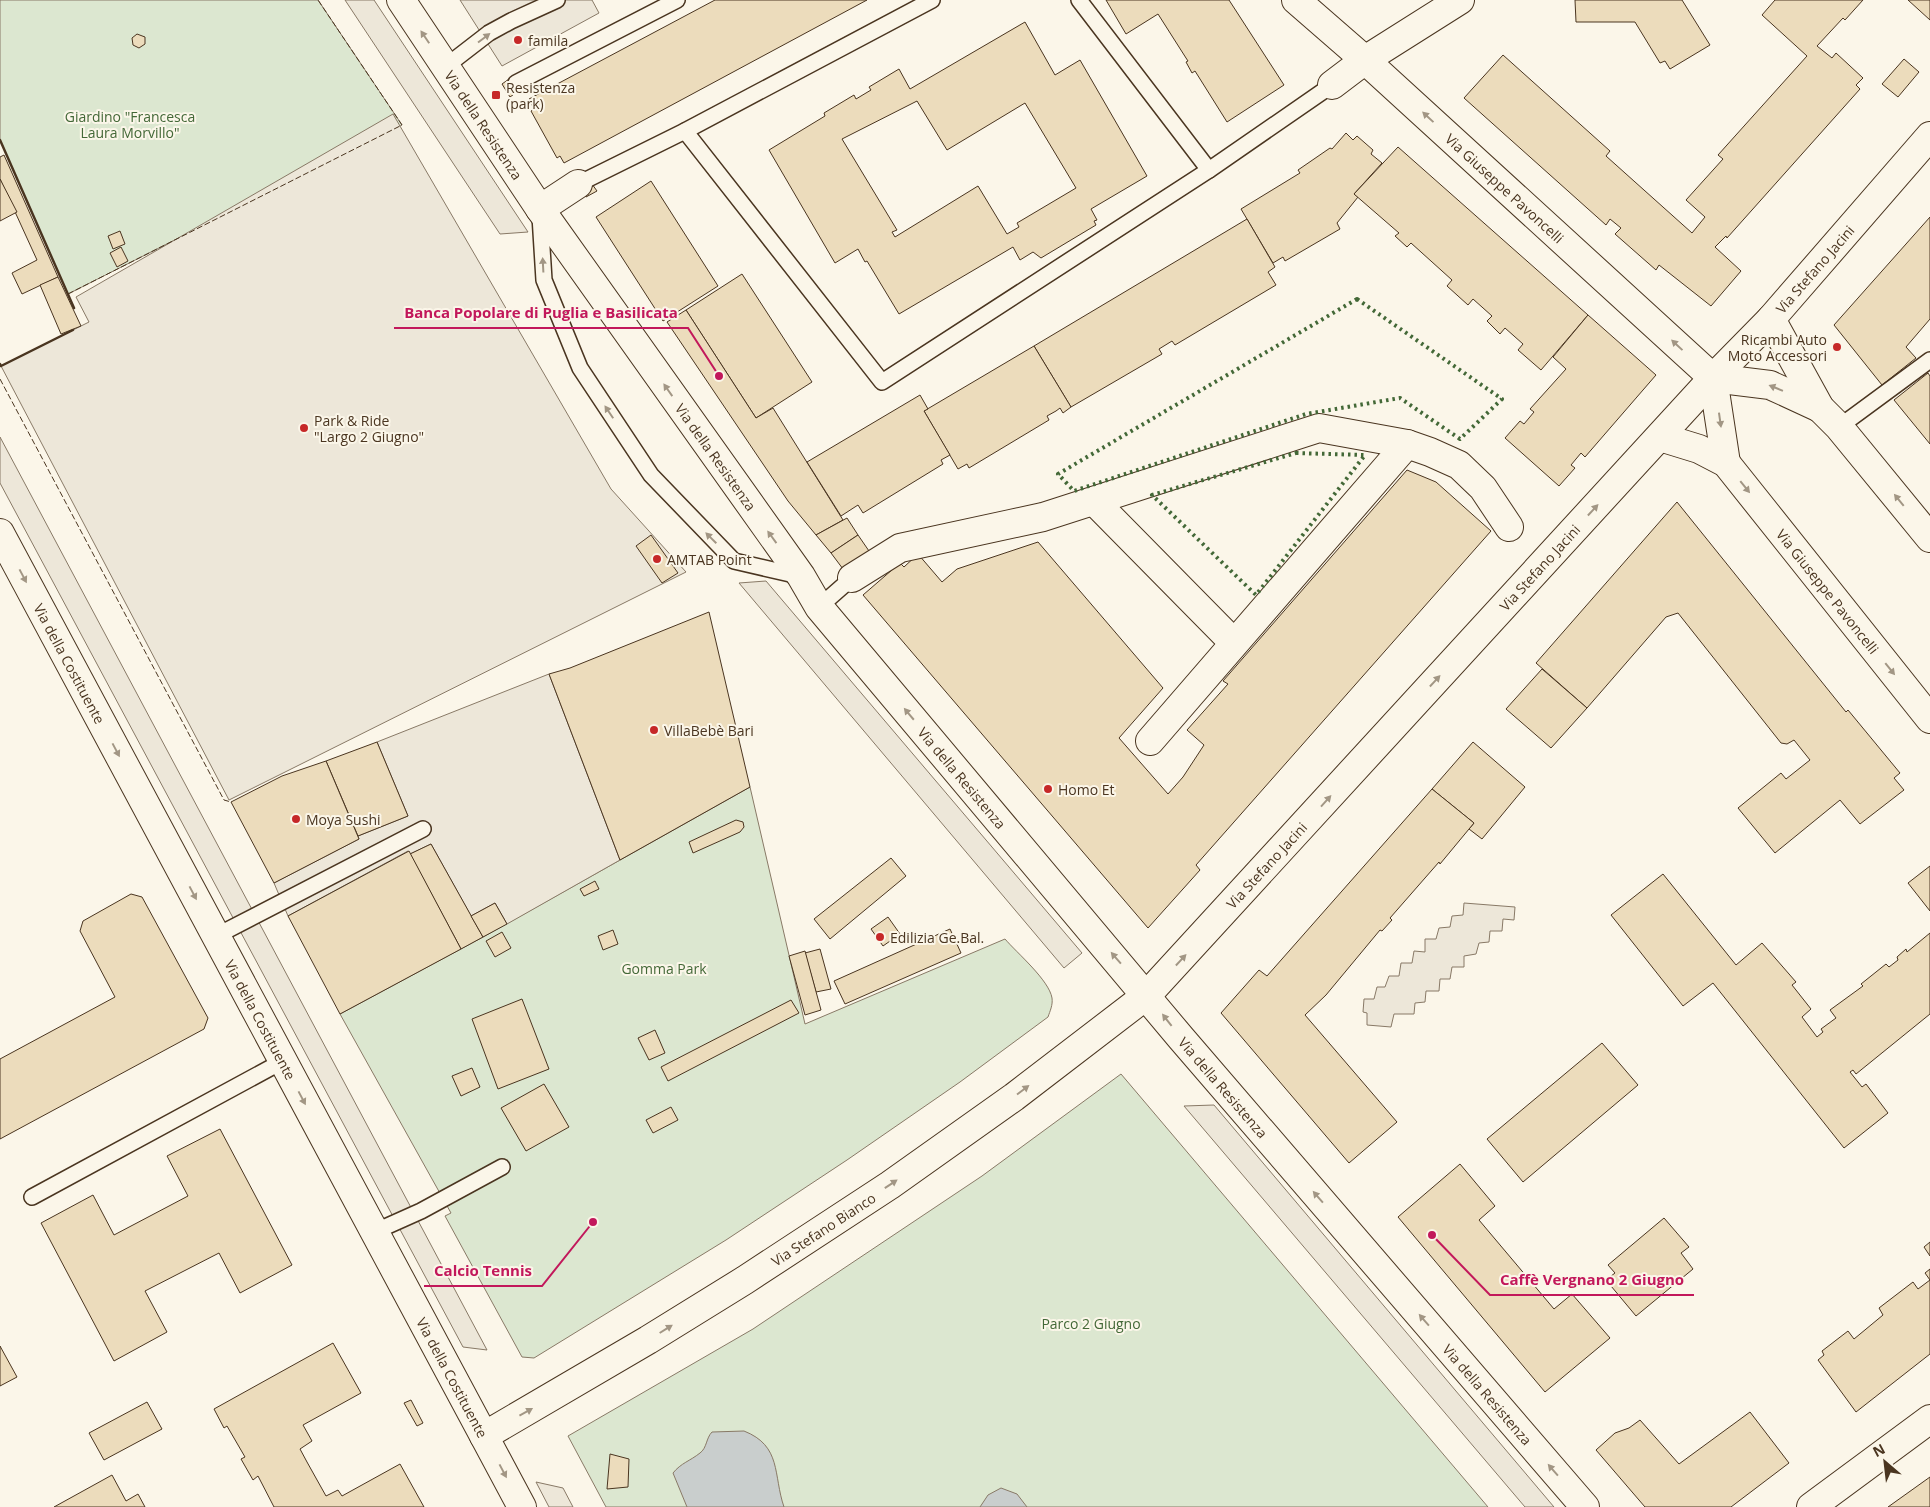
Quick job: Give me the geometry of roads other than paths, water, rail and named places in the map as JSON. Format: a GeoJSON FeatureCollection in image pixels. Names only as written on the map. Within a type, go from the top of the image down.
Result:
{"type":"FeatureCollection","features":[{"type":"Feature","properties":{"kind":"street","name":"Via della Resistenza"},"geometry":{"type":"LineString","coordinates":[[401,0],[540,209],[801,576],[818,607],[1147,995],[1181,1038],[1585,1507]]}},
{"type":"Feature","properties":{"kind":"street"},"geometry":{"type":"LineString","coordinates":[[1332,85],[1366,60],[1460,0]]}},
{"type":"Feature","properties":{"kind":"street","name":"Via Giuseppe Pavoncelli"},"geometry":{"type":"LineString","coordinates":[[1300,1],[1713,378],[1726,463]]}},
{"type":"Feature","properties":{"kind":"street","name":"Via Stefano Jacini"},"geometry":{"type":"LineString","coordinates":[[1147,995],[1713,378],[1771,318],[1930,136]]}},
{"type":"Feature","properties":{"kind":"street"},"geometry":{"type":"LineString","coordinates":[[540,209],[578,184]]}},
{"type":"Feature","properties":{"kind":"street"},"geometry":{"type":"LineString","coordinates":[[1771,318],[1820,408],[1839,427],[1930,538]]}},
{"type":"Feature","properties":{"kind":"street"},"geometry":{"type":"LineString","coordinates":[[1713,378],[1770,385],[1820,408]]}},
{"type":"Feature","properties":{"kind":"street"},"geometry":{"type":"LineString","coordinates":[[852,578],[900,548],[1043,517],[1319,428],[1407,444],[1459,465],[1496,504],[1509,527]]}},
{"type":"Feature","properties":{"kind":"street","name":"Via Giuseppe Pavoncelli"},"geometry":{"type":"LineString","coordinates":[[1660,437],[1699,449],[1726,463],[1930,719]]}},
{"type":"Feature","properties":{"kind":"street"},"geometry":{"type":"LineString","coordinates":[[1150,741],[1407,444]]}},
{"type":"Feature","properties":{"kind":"street"},"geometry":{"type":"LineString","coordinates":[[1094,501],[1234,643]]}},
{"type":"Feature","properties":{"kind":"street","name":"Via della Costituente"},"geometry":{"type":"LineString","coordinates":[[0,533],[522,1507]]}},
{"type":"Feature","properties":{"kind":"street","name":"Via Stefano Bianco"},"geometry":{"type":"LineString","coordinates":[[484,1436],[721,1295],[897,1180],[1014,1097],[1147,995]]}},
{"type":"Feature","properties":{"kind":"street"},"geometry":{"type":"LineString","coordinates":[[1811,1507],[1930,1419]]}},
{"type":"Feature","properties":{"kind":"lane"},"geometry":{"type":"LineString","coordinates":[[446,67],[490,34],[511,21],[557,0]]}},
{"type":"Feature","properties":{"kind":"lane"},"geometry":{"type":"LineString","coordinates":[[516,83],[677,0]]}},
{"type":"Feature","properties":{"kind":"lane"},"geometry":{"type":"LineString","coordinates":[[578,184],[685,131],[932,0]]}},
{"type":"Feature","properties":{"kind":"lane"},"geometry":{"type":"LineString","coordinates":[[1079,0],[1208,170]]}},
{"type":"Feature","properties":{"kind":"lane"},"geometry":{"type":"LineString","coordinates":[[685,131],[882,382],[1208,170],[1332,85]]}},
{"type":"Feature","properties":{"kind":"lane"},"geometry":{"type":"LineString","coordinates":[[540,209],[544,280],[580,368],[651,475],[734,561],[801,576]]}},
{"type":"Feature","properties":{"kind":"lane"},"geometry":{"type":"LineString","coordinates":[[1839,427],[1930,360]]}},
{"type":"Feature","properties":{"kind":"lane"},"geometry":{"type":"LineString","coordinates":[[818,607],[852,578]]}},
{"type":"Feature","properties":{"kind":"lane"},"geometry":{"type":"LineString","coordinates":[[216,936],[423,829]]}},
{"type":"Feature","properties":{"kind":"lane"},"geometry":{"type":"LineString","coordinates":[[32,1197],[283,1061]]}},
{"type":"Feature","properties":{"kind":"lane"},"geometry":{"type":"LineString","coordinates":[[374,1232],[421,1211],[502,1167]]}},
{"type":"Feature","properties":{"kind":"place","name":"famila"},"geometry":{"type":"Point","coordinates":[518,40]}},
{"type":"Feature","properties":{"kind":"place","name":"Resistenza (park)"},"geometry":{"type":"Point","coordinates":[496,95]}},
{"type":"Feature","properties":{"kind":"place","name":"Ricambi Auto Moto Accessori"},"geometry":{"type":"Point","coordinates":[1837,347]}},
{"type":"Feature","properties":{"kind":"place","name":"Banca Popolare di Puglia e Basilicata"},"geometry":{"type":"Point","coordinates":[719,376]}},
{"type":"Feature","properties":{"kind":"place","name":"Park & Ride \"Largo 2 Giugno\""},"geometry":{"type":"Point","coordinates":[304,428]}},
{"type":"Feature","properties":{"kind":"place","name":"AMTAB Point"},"geometry":{"type":"Point","coordinates":[657,559]}},
{"type":"Feature","properties":{"kind":"place","name":"VillaBebè Bari"},"geometry":{"type":"Point","coordinates":[654,730]}},
{"type":"Feature","properties":{"kind":"place","name":"Homo Et"},"geometry":{"type":"Point","coordinates":[1048,789]}},
{"type":"Feature","properties":{"kind":"place","name":"Moya Sushi"},"geometry":{"type":"Point","coordinates":[296,819]}},
{"type":"Feature","properties":{"kind":"place","name":"Edilizia Ge.Bal."},"geometry":{"type":"Point","coordinates":[880,937]}},
{"type":"Feature","properties":{"kind":"place","name":"Calcio Tennis"},"geometry":{"type":"Point","coordinates":[593,1222]}},
{"type":"Feature","properties":{"kind":"place","name":"Caffè Vergnano 2 Giugno"},"geometry":{"type":"Point","coordinates":[1432,1235]}},
{"type":"Feature","properties":{"kind":"park label","name":"Giardino \"Francesca Laura Morvillo\""},"geometry":{"type":"Point","coordinates":[130,124]}},
{"type":"Feature","properties":{"kind":"park label","name":"Gomma Park"},"geometry":{"type":"Point","coordinates":[664,968]}},
{"type":"Feature","properties":{"kind":"park label","name":"Parco 2 Giugno"},"geometry":{"type":"Point","coordinates":[1091,1323]}}]}
